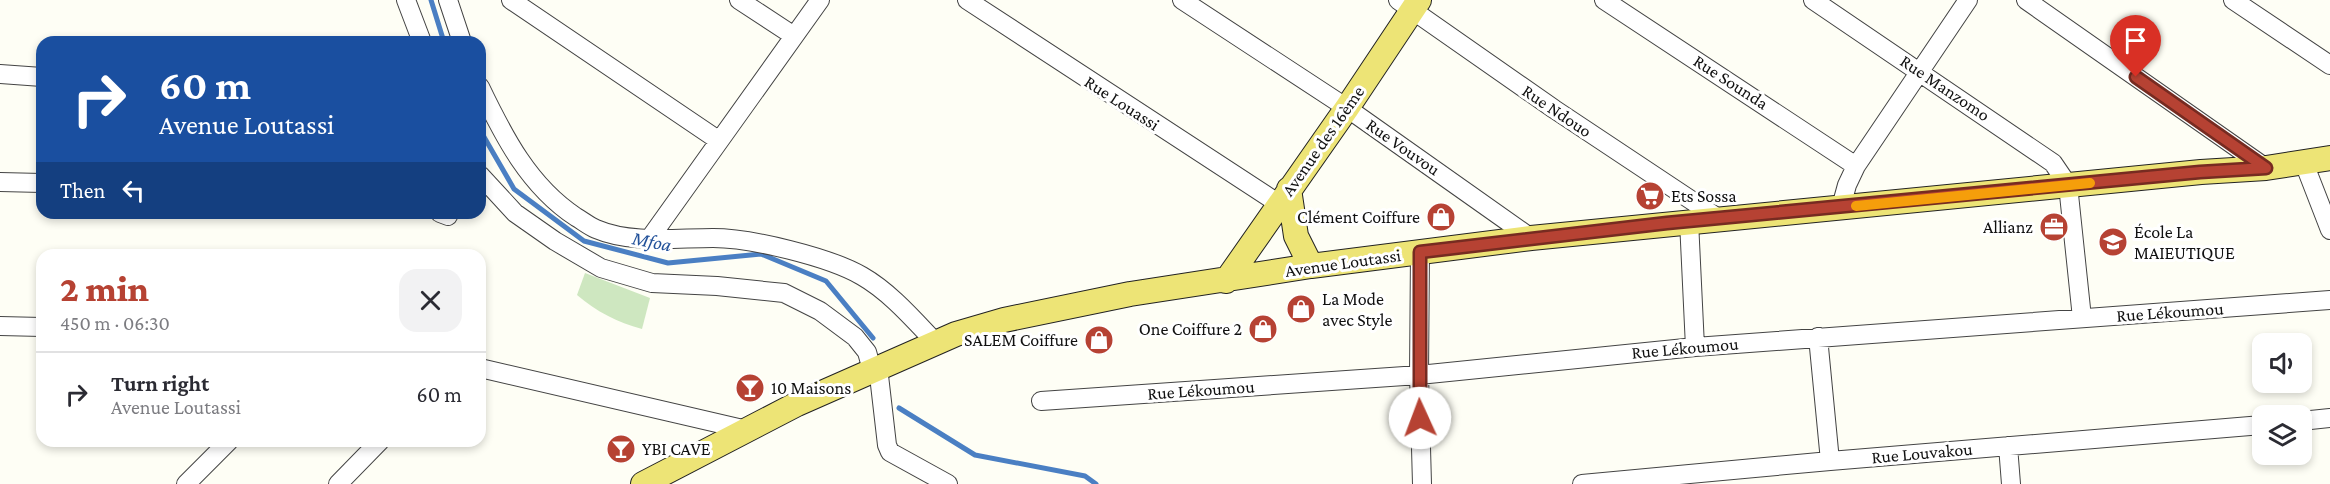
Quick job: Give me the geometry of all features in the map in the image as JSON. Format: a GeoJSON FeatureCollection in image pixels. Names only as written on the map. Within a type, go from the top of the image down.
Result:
{"type":"FeatureCollection","features":[{"type":"Feature","properties":{"kind":"main road","name":"Avenue des 16ème"},"geometry":{"type":"LineString","coordinates":[[1226,281],[1286,201],[1347,108],[1410,3]]}},
{"type":"Feature","properties":{"kind":"main road","name":"Avenue Loutassi"},"geometry":{"type":"LineString","coordinates":[[654,481],[747,429],[956,334],[1004,320],[1130,294],[1226,281],[1311,266],[1531,238],[1718,218],[2266,168],[2330,158]]}},
{"type":"Feature","properties":{"kind":"main road"},"geometry":{"type":"LineString","coordinates":[[1286,201],[1296,236],[1311,266]]}},
{"type":"Feature","properties":{"kind":"street"},"geometry":{"type":"LineString","coordinates":[[406,0],[420,36]]}},
{"type":"Feature","properties":{"kind":"street"},"geometry":{"type":"LineString","coordinates":[[511,0],[718,140]]}},
{"type":"Feature","properties":{"kind":"street"},"geometry":{"type":"LineString","coordinates":[[739,0],[794,36]]}},
{"type":"Feature","properties":{"kind":"street"},"geometry":{"type":"LineString","coordinates":[[650,238],[820,0]]}},
{"type":"Feature","properties":{"kind":"street","name":"Rue Louassi"},"geometry":{"type":"LineString","coordinates":[[968,0],[1286,201]]}},
{"type":"Feature","properties":{"kind":"street","name":"Rue Vouvou"},"geometry":{"type":"LineString","coordinates":[[1182,0],[1347,108],[1531,238]]}},
{"type":"Feature","properties":{"kind":"street","name":"Rue Sounda"},"geometry":{"type":"LineString","coordinates":[[1604,0],[1856,166]]}},
{"type":"Feature","properties":{"kind":"street","name":"Rue Manzomo"},"geometry":{"type":"LineString","coordinates":[[1813,0],[2053,163],[2068,185]]}},
{"type":"Feature","properties":{"kind":"street"},"geometry":{"type":"LineString","coordinates":[[1841,207],[1847,185],[1856,166],[1968,0]]}},
{"type":"Feature","properties":{"kind":"street"},"geometry":{"type":"LineString","coordinates":[[2026,0],[2266,168]]}},
{"type":"Feature","properties":{"kind":"street"},"geometry":{"type":"LineString","coordinates":[[2233,0],[2330,65]]}},
{"type":"Feature","properties":{"kind":"street"},"geometry":{"type":"LineString","coordinates":[[453,3],[461,36]]}},
{"type":"Feature","properties":{"kind":"street","name":"Rue Ndouo"},"geometry":{"type":"LineString","coordinates":[[1410,3],[1554,109],[1718,218]]}},
{"type":"Feature","properties":{"kind":"street"},"geometry":{"type":"LineString","coordinates":[[0,74],[36,77]]}},
{"type":"Feature","properties":{"kind":"street"},"geometry":{"type":"LineString","coordinates":[[486,98],[528,174],[549,196],[594,228],[618,236],[716,238],[772,246],[824,261],[862,276],[902,308],[936,343]]}},
{"type":"Feature","properties":{"kind":"street"},"geometry":{"type":"LineString","coordinates":[[2304,163],[2330,230]]}},
{"type":"Feature","properties":{"kind":"street"},"geometry":{"type":"LineString","coordinates":[[0,182],[36,183]]}},
{"type":"Feature","properties":{"kind":"street"},"geometry":{"type":"LineString","coordinates":[[486,182],[515,213],[555,241],[601,268],[652,283],[717,286],[784,293],[811,306],[855,337],[867,352],[875,369],[890,452],[948,484]]}},
{"type":"Feature","properties":{"kind":"street"},"geometry":{"type":"LineString","coordinates":[[2068,185],[2082,318]]}},
{"type":"Feature","properties":{"kind":"street"},"geometry":{"type":"LineString","coordinates":[[1689,221],[1694,288],[1695,347]]}},
{"type":"Feature","properties":{"kind":"street"},"geometry":{"type":"LineString","coordinates":[[1420,252],[1419,375],[1422,484]]}},
{"type":"Feature","properties":{"kind":"street","name":"Rue Lékoumou"},"geometry":{"type":"LineString","coordinates":[[1041,401],[1419,375],[1695,347],[2330,300]]}},
{"type":"Feature","properties":{"kind":"street"},"geometry":{"type":"LineString","coordinates":[[0,326],[36,327]]}},
{"type":"Feature","properties":{"kind":"street"},"geometry":{"type":"LineString","coordinates":[[1818,337],[1830,461]]}},
{"type":"Feature","properties":{"kind":"street"},"geometry":{"type":"LineString","coordinates":[[486,369],[747,429]]}},
{"type":"Feature","properties":{"kind":"street"},"geometry":{"type":"LineString","coordinates":[[2312,420],[2330,418]]}},
{"type":"Feature","properties":{"kind":"street","name":"Rue Louvakou"},"geometry":{"type":"LineString","coordinates":[[1582,484],[2252,426]]}},
{"type":"Feature","properties":{"kind":"street"},"geometry":{"type":"LineString","coordinates":[[2008,446],[2011,484]]}},
{"type":"Feature","properties":{"kind":"street"},"geometry":{"type":"LineString","coordinates":[[186,484],[223,447]]}},
{"type":"Feature","properties":{"kind":"street"},"geometry":{"type":"LineString","coordinates":[[338,484],[374,447]]}},
{"type":"Feature","properties":{"kind":"green space"},"geometry":{"type":"Polygon","coordinates":[[[585,273],[650,298],[642,329],[608,316],[577,295],[585,273]]]}},
{"type":"Feature","properties":{"kind":"waterway","name":"Mfoa"},"geometry":{"type":"LineString","coordinates":[[431,0],[442,36]]}},
{"type":"Feature","properties":{"kind":"waterway","name":"Mfoa"},"geometry":{"type":"LineString","coordinates":[[486,140],[514,189],[584,241],[668,263],[761,254],[826,281],[873,338]]}},
{"type":"Feature","properties":{"kind":"waterway","name":"Mfoa"},"geometry":{"type":"LineString","coordinates":[[899,408],[975,455],[1085,476],[1096,484]]}},
{"type":"Feature","properties":{"kind":"slow traffic"},"geometry":{"type":"LineString","coordinates":[[1856,206],[2090,183]]}},
{"type":"Feature","properties":{"kind":"place","name":"Ets Sossa"},"geometry":{"type":"Point","coordinates":[1650,196]}},
{"type":"Feature","properties":{"kind":"place","name":"Clément Coiffure"},"geometry":{"type":"Point","coordinates":[1441,217]}},
{"type":"Feature","properties":{"kind":"place","name":"Allianz"},"geometry":{"type":"Point","coordinates":[2054,227]}},
{"type":"Feature","properties":{"kind":"place","name":"École La MAIEUTIQUE"},"geometry":{"type":"Point","coordinates":[2113,242]}},
{"type":"Feature","properties":{"kind":"place","name":"La Mode avec Style"},"geometry":{"type":"Point","coordinates":[1301,309]}},
{"type":"Feature","properties":{"kind":"place","name":"One Coiffure 2"},"geometry":{"type":"Point","coordinates":[1263,329]}},
{"type":"Feature","properties":{"kind":"place","name":"SALEM Coiffure"},"geometry":{"type":"Point","coordinates":[1099,340]}},
{"type":"Feature","properties":{"kind":"place","name":"10 Maisons"},"geometry":{"type":"Point","coordinates":[750,388]}},
{"type":"Feature","properties":{"kind":"place","name":"YBI CAVE"},"geometry":{"type":"Point","coordinates":[621,449]}},
{"type":"Feature","properties":{"kind":"route"},"geometry":{"type":"LineString","coordinates":[[1420,418],[1420,252],[1704,220],[2200,172],[2266,168],[2136,77]]}}]}
